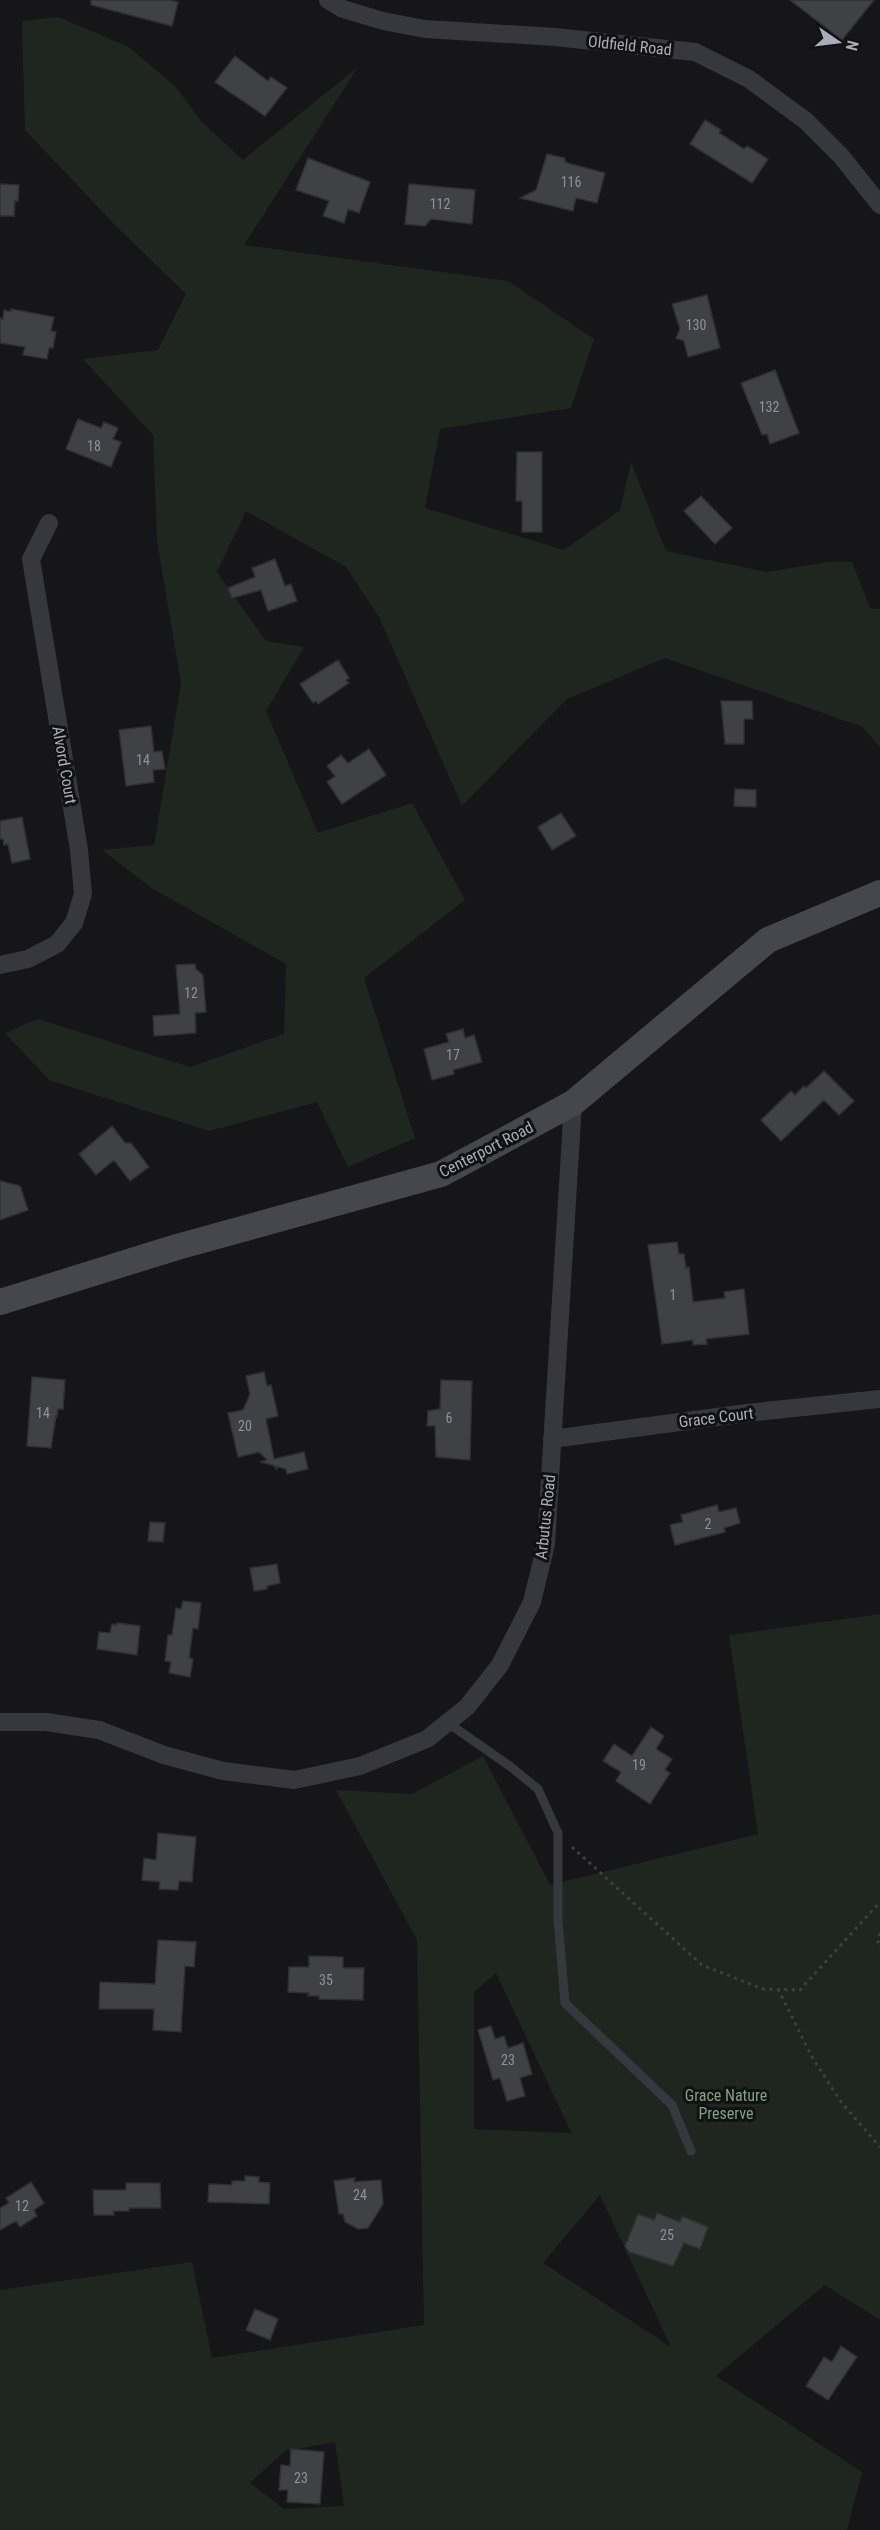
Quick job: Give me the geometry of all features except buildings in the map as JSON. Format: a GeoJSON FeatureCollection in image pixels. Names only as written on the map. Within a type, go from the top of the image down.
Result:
{"type":"FeatureCollection","features":[{"type":"Feature","properties":{"kind":"main road","name":"Centerport Road"},"geometry":{"type":"LineString","coordinates":[[0,1302],[177,1247],[441,1174],[573,1103],[768,940],[880,893]]}},
{"type":"Feature","properties":{"kind":"street","name":"Oldfield Road"},"geometry":{"type":"LineString","coordinates":[[328,0],[343,9],[383,21],[425,29],[555,37],[694,52],[749,79],[806,122],[841,156],[880,206]]}},
{"type":"Feature","properties":{"kind":"street","name":"Alvord Court"},"geometry":{"type":"LineString","coordinates":[[0,965],[28,959],[57,944],[74,923],[83,894],[79,850],[32,559],[49,523]]}},
{"type":"Feature","properties":{"kind":"street","name":"Arbutus Road"},"geometry":{"type":"LineString","coordinates":[[0,1722],[46,1722],[99,1730],[164,1755],[223,1772],[294,1780],[360,1766],[427,1739],[467,1707],[500,1665],[532,1602],[546,1544],[573,1103]]}},
{"type":"Feature","properties":{"kind":"street","name":"Grace Court"},"geometry":{"type":"LineString","coordinates":[[552,1439],[747,1413],[880,1399]]}},
{"type":"Feature","properties":{"kind":"lane"},"geometry":{"type":"LineString","coordinates":[[448,1723],[511,1767],[538,1790],[558,1833],[558,1920],[565,2003],[672,2105],[690,2151]]}},
{"type":"Feature","properties":{"kind":"path"},"geometry":{"type":"LineString","coordinates":[[558,1833],[702,1965],[763,1989],[800,1990],[880,1902]]}},
{"type":"Feature","properties":{"kind":"path"},"geometry":{"type":"LineString","coordinates":[[880,1933],[878,1944],[880,1948]]}},
{"type":"Feature","properties":{"kind":"path"},"geometry":{"type":"LineString","coordinates":[[778,1989],[812,2057],[841,2102],[880,2147]]}},
{"type":"Feature","properties":{"kind":"green space"},"geometry":{"type":"Polygon","coordinates":[[[58,17],[127,46],[174,85],[201,121],[243,160],[358,67],[244,245],[508,281],[594,339],[571,408],[440,429],[425,508],[564,550],[620,510],[631,462],[666,551],[767,572],[828,562],[852,562],[870,608],[880,609],[880,748],[863,727],[665,658],[567,699],[462,806],[379,617],[346,567],[246,511],[217,572],[266,641],[304,647],[266,711],[318,833],[412,803],[465,900],[364,978],[415,1138],[348,1167],[317,1102],[209,1131],[49,1080],[5,1033],[38,1019],[190,1067],[284,1034],[286,964],[153,889],[102,850],[154,845],[181,683],[157,541],[153,435],[83,359],[158,350],[186,294],[115,225],[25,130],[22,21],[58,17]]]}},
{"type":"Feature","properties":{"kind":"green space","name":"Grace Nature Preserve"},"geometry":{"type":"Polygon","coordinates":[[[880,1614],[880,2320],[825,2285],[716,2376],[862,2472],[847,2530],[0,2530],[0,2290],[192,2262],[212,2358],[424,2325],[417,1940],[336,1790],[412,1794],[483,1756],[550,1885],[758,1834],[729,1635],[880,1614]],[[496,1973],[474,1992],[474,2129],[571,2133],[571,2132],[496,1973]],[[600,2195],[543,2263],[671,2347],[600,2195]],[[335,2442],[285,2451],[250,2483],[284,2509],[344,2506],[335,2442]]]}}]}
